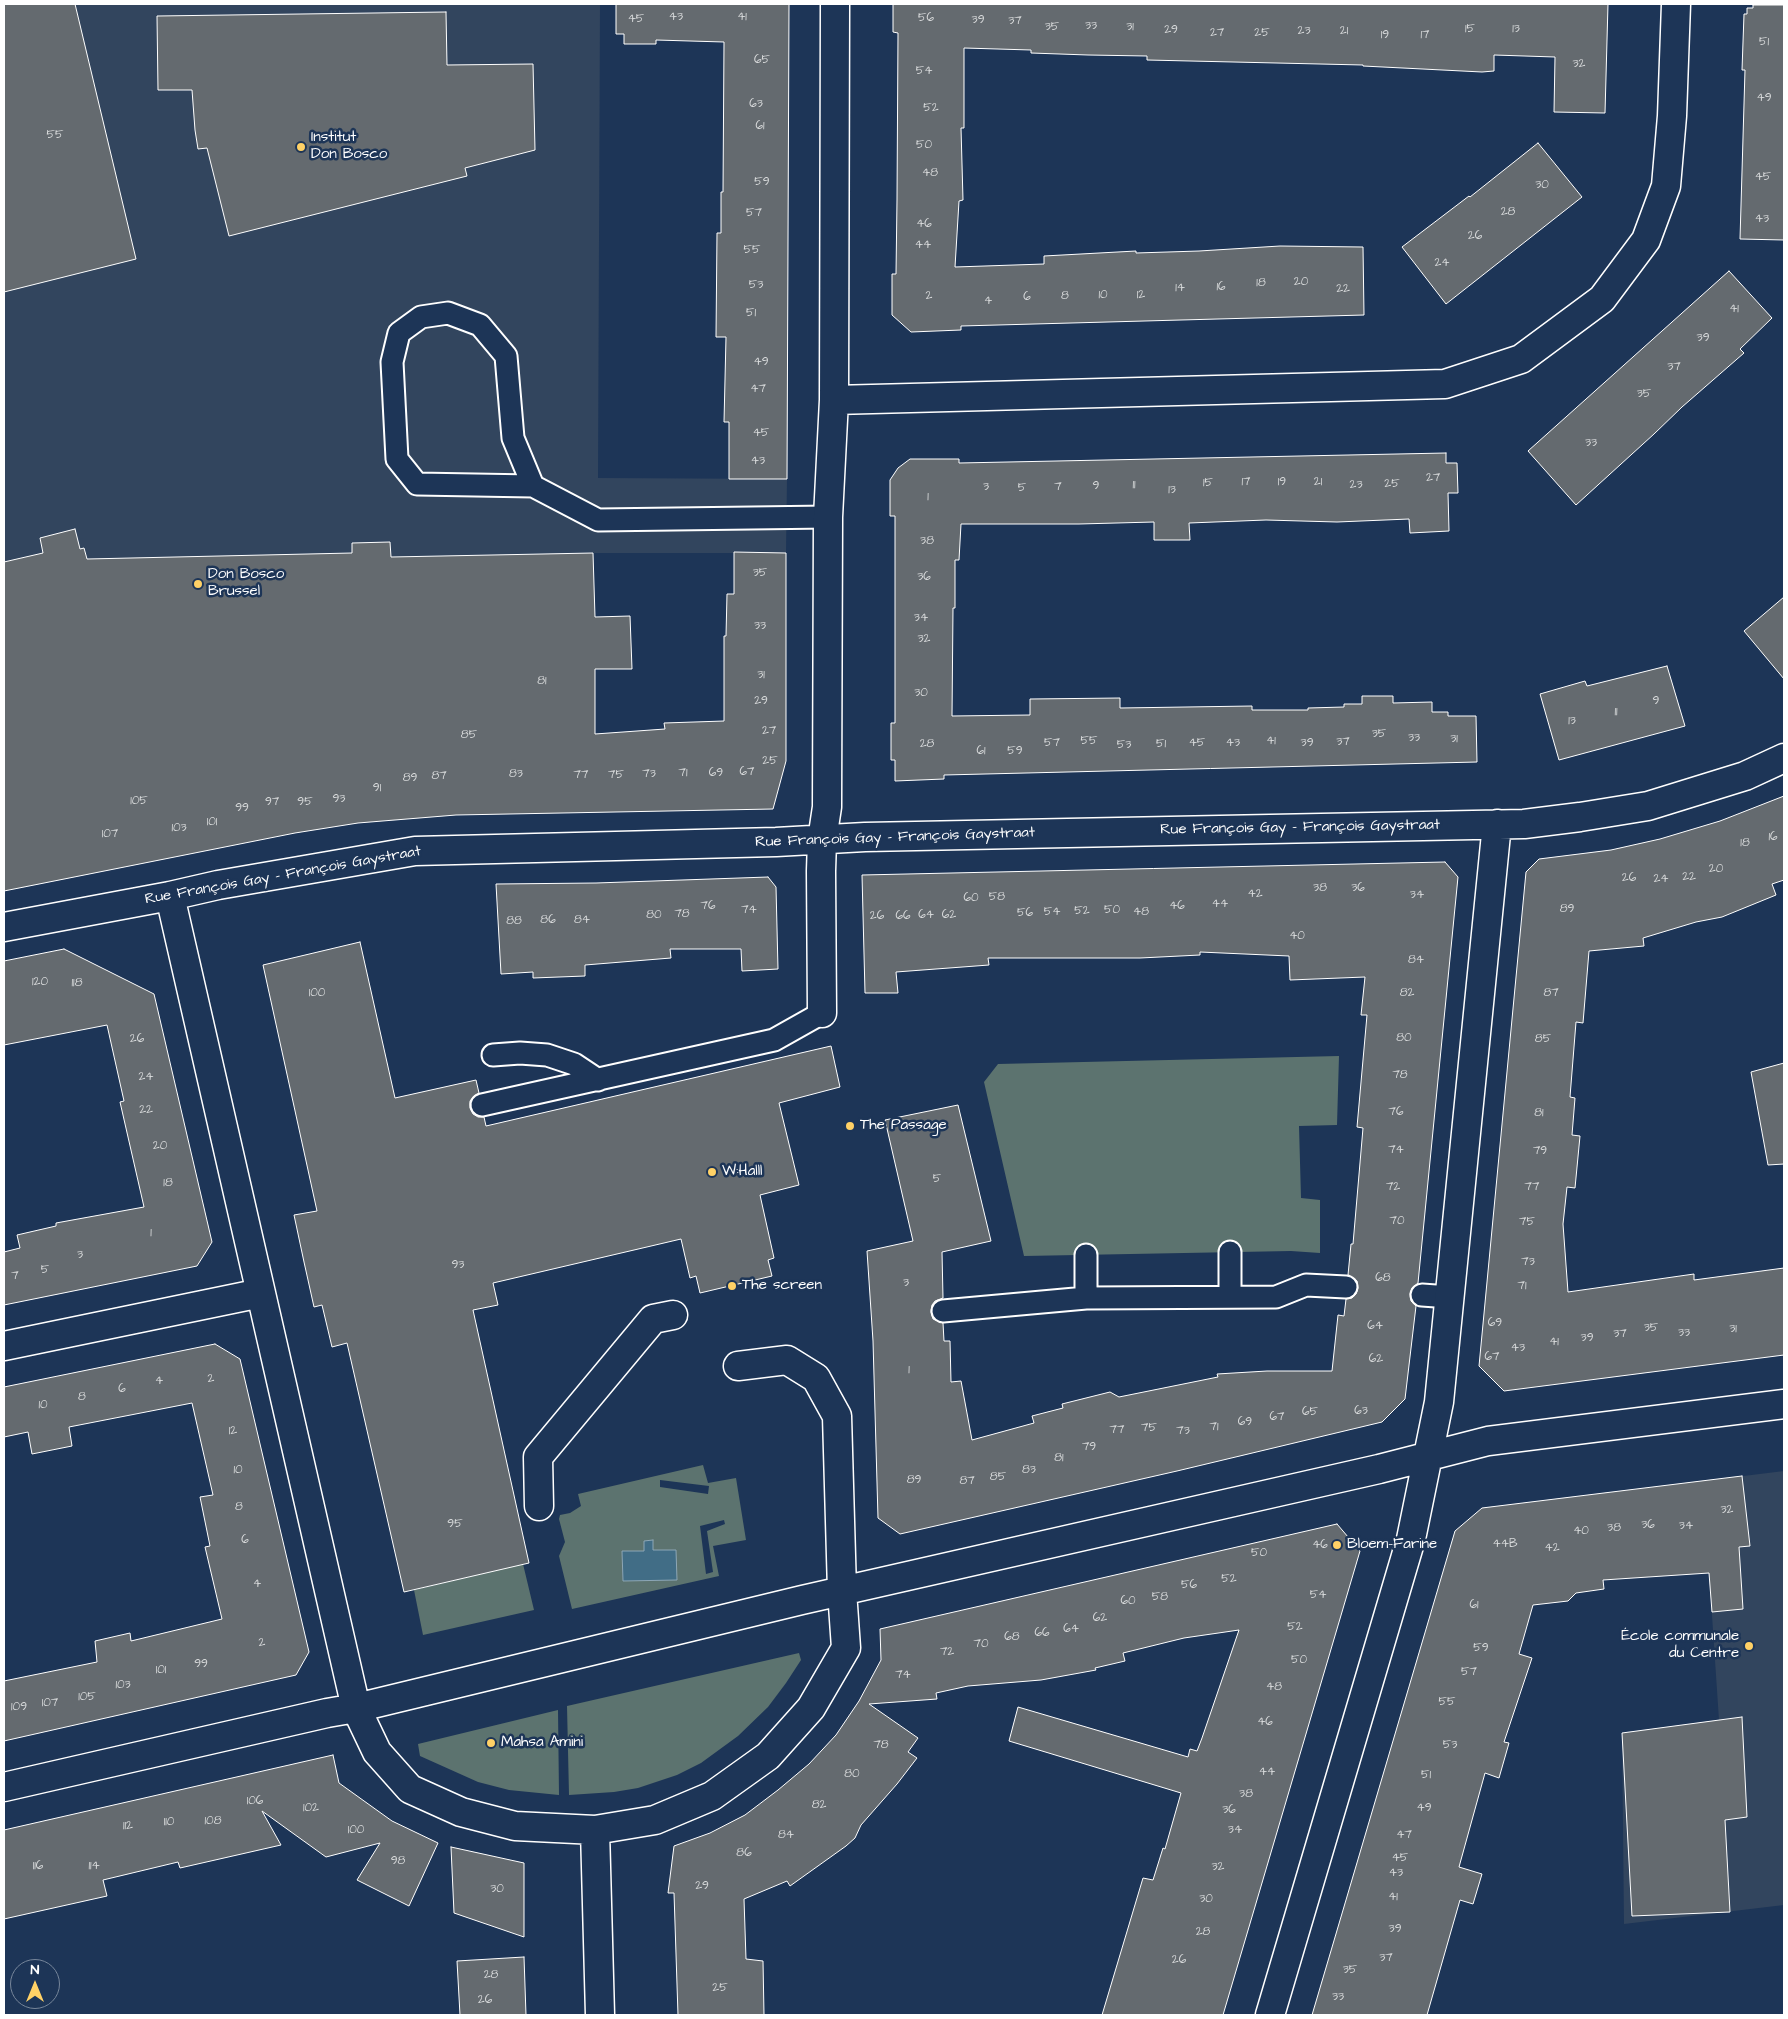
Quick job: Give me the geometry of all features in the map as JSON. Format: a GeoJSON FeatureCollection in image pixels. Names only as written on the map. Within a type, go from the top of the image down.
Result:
{"type":"FeatureCollection","features":[{"type":"Feature","properties":{"kind":"street"},"geometry":{"type":"LineString","coordinates":[[822,1013],[822,840],[827,807],[828,517],[834,400],[835,4]]}},
{"type":"Feature","properties":{"kind":"street"},"geometry":{"type":"LineString","coordinates":[[834,400],[1444,384],[1522,359],[1602,299],[1646,240],[1666,186],[1672,116],[1676,4]]}},
{"type":"Feature","properties":{"kind":"street","name":"Rue François Gay - François Gaystraat"},"geometry":{"type":"LineString","coordinates":[[4,927],[170,896],[218,885],[415,852],[822,840],[865,837],[1524,824],[1648,806],[1745,776],[1784,758]]}},
{"type":"Feature","properties":{"kind":"street"},"geometry":{"type":"LineString","coordinates":[[1270,2015],[1408,1547],[1439,1402],[1497,824]]}},
{"type":"Feature","properties":{"kind":"street"},"geometry":{"type":"LineString","coordinates":[[170,896],[356,1708],[377,1752],[410,1789],[461,1812],[515,1826],[595,1830],[655,1820],[712,1796],[768,1756],[811,1708],[846,1648],[842,1591],[837,1416],[816,1378],[787,1360],[738,1366]]}},
{"type":"Feature","properties":{"kind":"street"},"geometry":{"type":"LineString","coordinates":[[4,1346],[261,1293]]}},
{"type":"Feature","properties":{"kind":"street"},"geometry":{"type":"LineString","coordinates":[[539,1506],[538,1457],[653,1319],[673,1315]]}},
{"type":"Feature","properties":{"kind":"street"},"geometry":{"type":"LineString","coordinates":[[4,1787],[356,1708],[842,1591],[1488,1442],[1784,1404]]}},
{"type":"Feature","properties":{"kind":"street"},"geometry":{"type":"LineString","coordinates":[[595,1830],[600,2015]]}},
{"type":"Feature","properties":{"kind":"lane"},"geometry":{"type":"LineString","coordinates":[[533,486],[513,438],[506,356],[480,325],[448,313],[421,317],[399,333],[392,362],[396,459],[416,484],[533,486],[598,520],[828,517]]}},
{"type":"Feature","properties":{"kind":"lane"},"geometry":{"type":"LineString","coordinates":[[482,1105],[774,1040],[822,1013]]}},
{"type":"Feature","properties":{"kind":"lane"},"geometry":{"type":"LineString","coordinates":[[493,1054],[547,1055],[574,1064],[598,1080]]}},
{"type":"Feature","properties":{"kind":"lane"},"geometry":{"type":"LineString","coordinates":[[1230,1252],[1230,1298]]}},
{"type":"Feature","properties":{"kind":"lane"},"geometry":{"type":"LineString","coordinates":[[1086,1255],[1086,1298]]}},
{"type":"Feature","properties":{"kind":"lane"},"geometry":{"type":"LineString","coordinates":[[943,1311],[1086,1298],[1276,1297],[1306,1285],[1346,1287]]}},
{"type":"Feature","properties":{"kind":"lane"},"geometry":{"type":"LineString","coordinates":[[1422,1295],[1450,1298]]}},
{"type":"Feature","properties":{"kind":"shaded area"},"geometry":{"type":"Polygon","coordinates":[[[4,4],[600,4],[598,478],[787,479],[786,553],[593,553],[79,765],[99,872],[4,891],[4,4]]]}},
{"type":"Feature","properties":{"kind":"shaded area","name":"École communale du Centre"},"geometry":{"type":"Polygon","coordinates":[[[1784,1471],[1784,1905],[1624,1924],[1622,1733],[1719,1720],[1703,1481],[1784,1471]]]}},
{"type":"Feature","properties":{"kind":"shaded area"},"geometry":{"type":"Polygon","coordinates":[[[653,1540],[653,1550],[676,1550],[677,1580],[623,1581],[622,1551],[644,1551],[644,1541],[653,1540]]]}},
{"type":"Feature","properties":{"kind":"green space"},"geometry":{"type":"Polygon","coordinates":[[[1339,1056],[1337,1125],[1299,1126],[1301,1198],[1320,1200],[1320,1253],[1291,1251],[1024,1256],[984,1082],[998,1064],[1339,1056]]]}},
{"type":"Feature","properties":{"kind":"green space"},"geometry":{"type":"Polygon","coordinates":[[[703,1465],[708,1483],[736,1478],[746,1540],[713,1546],[719,1576],[572,1609],[559,1556],[565,1542],[559,1519],[560,1515],[570,1513],[581,1506],[578,1494],[703,1465]],[[660,1480],[660,1487],[708,1494],[709,1486],[660,1480]],[[724,1520],[700,1526],[706,1574],[713,1572],[707,1531],[725,1524],[724,1520]],[[644,1541],[644,1551],[622,1551],[623,1581],[653,1550],[653,1541],[644,1541]]]}},
{"type":"Feature","properties":{"kind":"green space"},"geometry":{"type":"Polygon","coordinates":[[[523,1564],[534,1610],[423,1635],[414,1590],[523,1564]]]}},
{"type":"Feature","properties":{"kind":"green space"},"geometry":{"type":"Polygon","coordinates":[[[799,1653],[801,1660],[768,1707],[738,1736],[701,1763],[677,1775],[638,1788],[614,1792],[569,1795],[567,1706],[799,1653]]]}},
{"type":"Feature","properties":{"kind":"green space"},"geometry":{"type":"Polygon","coordinates":[[[558,1710],[559,1795],[509,1790],[478,1782],[420,1756],[418,1744],[558,1710]]]}},
{"type":"Feature","properties":{"kind":"building"},"geometry":{"type":"Polygon","coordinates":[[[4,4],[75,4],[136,259],[4,292],[4,4]]]}},
{"type":"Feature","properties":{"kind":"building"},"geometry":{"type":"Polygon","coordinates":[[[616,4],[789,4],[787,479],[729,479],[729,422],[724,422],[726,337],[716,337],[717,233],[721,233],[721,192],[723,192],[724,42],[656,40],[656,44],[624,44],[624,34],[616,34],[616,4]]]}},
{"type":"Feature","properties":{"kind":"building"},"geometry":{"type":"Polygon","coordinates":[[[893,4],[1608,4],[1605,113],[1554,112],[1555,57],[1494,55],[1494,71],[1482,72],[1363,65],[1147,60],[1147,56],[1031,53],[1031,50],[964,48],[964,128],[961,128],[963,200],[959,201],[955,267],[1044,264],[1044,256],[1136,251],[1136,253],[1199,251],[1280,246],[1363,247],[1364,315],[961,326],[961,330],[911,332],[892,315],[892,274],[896,274],[898,33],[893,32],[893,4]]]}},
{"type":"Feature","properties":{"kind":"building"},"geometry":{"type":"Polygon","coordinates":[[[1753,5],[1784,5],[1784,240],[1740,239],[1745,70],[1742,70],[1744,14],[1747,14],[1747,8],[1753,8],[1753,5]]]}},
{"type":"Feature","properties":{"kind":"building"},"geometry":{"type":"Polygon","coordinates":[[[446,12],[447,65],[533,64],[535,150],[465,168],[467,176],[229,236],[207,148],[198,149],[192,90],[158,90],[157,16],[446,12]]]}},
{"type":"Feature","properties":{"kind":"building"},"geometry":{"type":"Polygon","coordinates":[[[1538,143],[1582,197],[1446,304],[1402,247],[1470,197],[1538,143]]]}},
{"type":"Feature","properties":{"kind":"building"},"geometry":{"type":"Polygon","coordinates":[[[1729,271],[1772,318],[1740,349],[1744,353],[1682,407],[1576,505],[1528,451],[1729,271]]]}},
{"type":"Feature","properties":{"kind":"building"},"geometry":{"type":"Polygon","coordinates":[[[1446,453],[1446,463],[1457,463],[1458,493],[1448,493],[1449,531],[1410,533],[1409,519],[1337,522],[1266,520],[1189,523],[1190,540],[1154,540],[1154,522],[961,524],[959,560],[955,560],[952,716],[1030,715],[1030,699],[1120,698],[1120,708],[1252,706],[1252,710],[1308,710],[1308,708],[1344,707],[1344,704],[1362,704],[1362,696],[1393,696],[1393,703],[1432,702],[1432,712],[1448,712],[1448,716],[1476,716],[1477,762],[944,775],[944,779],[895,781],[895,760],[891,760],[891,723],[895,723],[895,516],[890,516],[890,480],[898,468],[910,459],[959,459],[959,463],[1446,453]]]}},
{"type":"Feature","properties":{"kind":"building"},"geometry":{"type":"Polygon","coordinates":[[[75,529],[80,549],[84,548],[87,559],[352,553],[352,543],[390,542],[391,557],[593,553],[595,617],[630,616],[632,669],[595,669],[595,734],[665,729],[664,723],[724,721],[724,636],[726,636],[727,594],[734,594],[734,552],[786,553],[786,761],[773,809],[456,815],[358,823],[295,833],[4,891],[4,562],[43,553],[40,538],[75,529]]]}},
{"type":"Feature","properties":{"kind":"building"},"geometry":{"type":"Polygon","coordinates":[[[1784,597],[1784,679],[1744,631],[1784,597]]]}},
{"type":"Feature","properties":{"kind":"building"},"geometry":{"type":"Polygon","coordinates":[[[1667,666],[1685,726],[1559,760],[1540,694],[1585,681],[1587,686],[1667,666]]]}},
{"type":"Feature","properties":{"kind":"building"},"geometry":{"type":"Polygon","coordinates":[[[1784,796],[1784,880],[1772,884],[1776,895],[1722,917],[1696,922],[1643,938],[1644,946],[1589,951],[1583,1023],[1576,1022],[1570,1097],[1575,1098],[1572,1135],[1580,1136],[1575,1188],[1567,1187],[1563,1224],[1568,1292],[1694,1274],[1694,1280],[1784,1268],[1784,1355],[1504,1391],[1479,1366],[1526,872],[1539,859],[1611,850],[1660,839],[1720,821],[1784,796]]]}},
{"type":"Feature","properties":{"kind":"building"},"geometry":{"type":"Polygon","coordinates":[[[1445,862],[1458,877],[1418,1283],[1412,1288],[1410,1294],[1411,1301],[1416,1306],[1405,1399],[1382,1422],[900,1534],[878,1518],[873,1341],[867,1251],[913,1241],[885,1120],[958,1105],[991,1241],[942,1252],[943,1298],[935,1301],[931,1312],[933,1319],[943,1323],[944,1341],[950,1341],[951,1382],[961,1381],[972,1440],[1034,1423],[1032,1416],[1063,1408],[1062,1404],[1110,1392],[1119,1397],[1218,1377],[1217,1374],[1267,1371],[1332,1371],[1338,1315],[1344,1316],[1346,1299],[1352,1298],[1358,1288],[1357,1281],[1348,1275],[1351,1244],[1353,1244],[1363,1128],[1357,1127],[1367,1015],[1361,1015],[1365,977],[1290,980],[1289,956],[1200,952],[1200,955],[1140,958],[988,958],[989,965],[896,972],[898,993],[865,993],[862,875],[1445,862]]]}},
{"type":"Feature","properties":{"kind":"building"},"geometry":{"type":"Polygon","coordinates":[[[768,877],[776,887],[778,969],[742,971],[741,949],[670,949],[671,958],[585,965],[585,976],[533,978],[533,972],[501,974],[496,884],[596,883],[768,877]]]}},
{"type":"Feature","properties":{"kind":"building"},"geometry":{"type":"Polygon","coordinates":[[[360,942],[395,1098],[476,1080],[479,1093],[470,1101],[470,1108],[473,1114],[478,1117],[484,1117],[486,1126],[831,1046],[840,1087],[779,1103],[799,1185],[760,1195],[774,1258],[768,1260],[772,1276],[700,1293],[696,1276],[690,1278],[681,1239],[493,1283],[498,1305],[473,1310],[529,1563],[404,1592],[347,1343],[332,1347],[322,1305],[314,1307],[294,1215],[317,1211],[263,965],[360,942]]]}},
{"type":"Feature","properties":{"kind":"building"},"geometry":{"type":"Polygon","coordinates":[[[64,949],[154,994],[212,1242],[197,1266],[4,1305],[4,1252],[20,1248],[17,1235],[56,1226],[56,1223],[144,1207],[120,1102],[124,1101],[107,1025],[4,1045],[4,961],[64,949]]]}},
{"type":"Feature","properties":{"kind":"building"},"geometry":{"type":"Polygon","coordinates":[[[1784,1063],[1784,1164],[1768,1165],[1751,1072],[1784,1063]]]}},
{"type":"Feature","properties":{"kind":"building"},"geometry":{"type":"Polygon","coordinates":[[[215,1344],[240,1359],[309,1652],[296,1675],[4,1741],[4,1681],[97,1662],[95,1641],[130,1633],[131,1641],[222,1619],[205,1547],[210,1546],[200,1497],[213,1495],[192,1403],[69,1427],[72,1446],[32,1454],[28,1432],[4,1437],[4,1387],[215,1344]]]}},
{"type":"Feature","properties":{"kind":"building"},"geometry":{"type":"Polygon","coordinates":[[[1742,1476],[1750,1546],[1739,1547],[1743,1609],[1712,1612],[1709,1573],[1603,1580],[1604,1589],[1576,1593],[1568,1601],[1533,1605],[1519,1654],[1532,1658],[1504,1742],[1509,1743],[1499,1778],[1485,1773],[1459,1867],[1482,1874],[1473,1904],[1460,1900],[1427,2015],[1312,2015],[1455,1531],[1482,1508],[1742,1476]]]}},
{"type":"Feature","properties":{"kind":"building"},"geometry":{"type":"Polygon","coordinates":[[[1337,1524],[1360,1551],[1223,2015],[1102,2015],[1143,1878],[1153,1880],[1163,1848],[1165,1849],[1181,1793],[1009,1741],[1018,1707],[1188,1757],[1190,1749],[1197,1751],[1239,1630],[1184,1638],[1123,1653],[1125,1661],[1095,1668],[1096,1670],[1041,1680],[968,1686],[936,1693],[937,1699],[869,1704],[918,1738],[908,1752],[917,1758],[861,1825],[855,1838],[846,1846],[790,1886],[787,1881],[744,1899],[746,1959],[763,1961],[764,2015],[678,2015],[674,1893],[668,1893],[674,1846],[710,1833],[745,1815],[809,1764],[836,1735],[859,1701],[881,1660],[880,1629],[1337,1524]]]}},
{"type":"Feature","properties":{"kind":"building"},"geometry":{"type":"Polygon","coordinates":[[[1742,1717],[1747,1817],[1725,1820],[1730,1912],[1632,1916],[1622,1733],[1742,1717]]]}},
{"type":"Feature","properties":{"kind":"building"},"geometry":{"type":"Polygon","coordinates":[[[333,1755],[339,1783],[392,1821],[438,1843],[409,1906],[357,1880],[380,1843],[326,1857],[262,1811],[281,1845],[180,1868],[178,1862],[103,1880],[107,1896],[4,1919],[4,1830],[333,1755]]]}},
{"type":"Feature","properties":{"kind":"building"},"geometry":{"type":"Polygon","coordinates":[[[451,1847],[524,1863],[524,1937],[454,1913],[451,1847]]]}},
{"type":"Feature","properties":{"kind":"building"},"geometry":{"type":"Polygon","coordinates":[[[524,1957],[526,2015],[460,2015],[457,1961],[524,1957]]]}},
{"type":"Feature","properties":{"kind":"place","name":"Institut Don Bosco"},"geometry":{"type":"Point","coordinates":[301,147]}},
{"type":"Feature","properties":{"kind":"place","name":"Don Bosco Brussel"},"geometry":{"type":"Point","coordinates":[198,584]}},
{"type":"Feature","properties":{"kind":"place","name":"The Passage"},"geometry":{"type":"Point","coordinates":[850,1126]}},
{"type":"Feature","properties":{"kind":"place","name":"W:Halll"},"geometry":{"type":"Point","coordinates":[712,1172]}},
{"type":"Feature","properties":{"kind":"place","name":"The screen"},"geometry":{"type":"Point","coordinates":[732,1286]}},
{"type":"Feature","properties":{"kind":"place","name":"Bloem-Farine"},"geometry":{"type":"Point","coordinates":[1337,1545]}},
{"type":"Feature","properties":{"kind":"place","name":"École communale du Centre"},"geometry":{"type":"Point","coordinates":[1749,1646]}},
{"type":"Feature","properties":{"kind":"place","name":"Mahsa Amini"},"geometry":{"type":"Point","coordinates":[491,1743]}}]}
